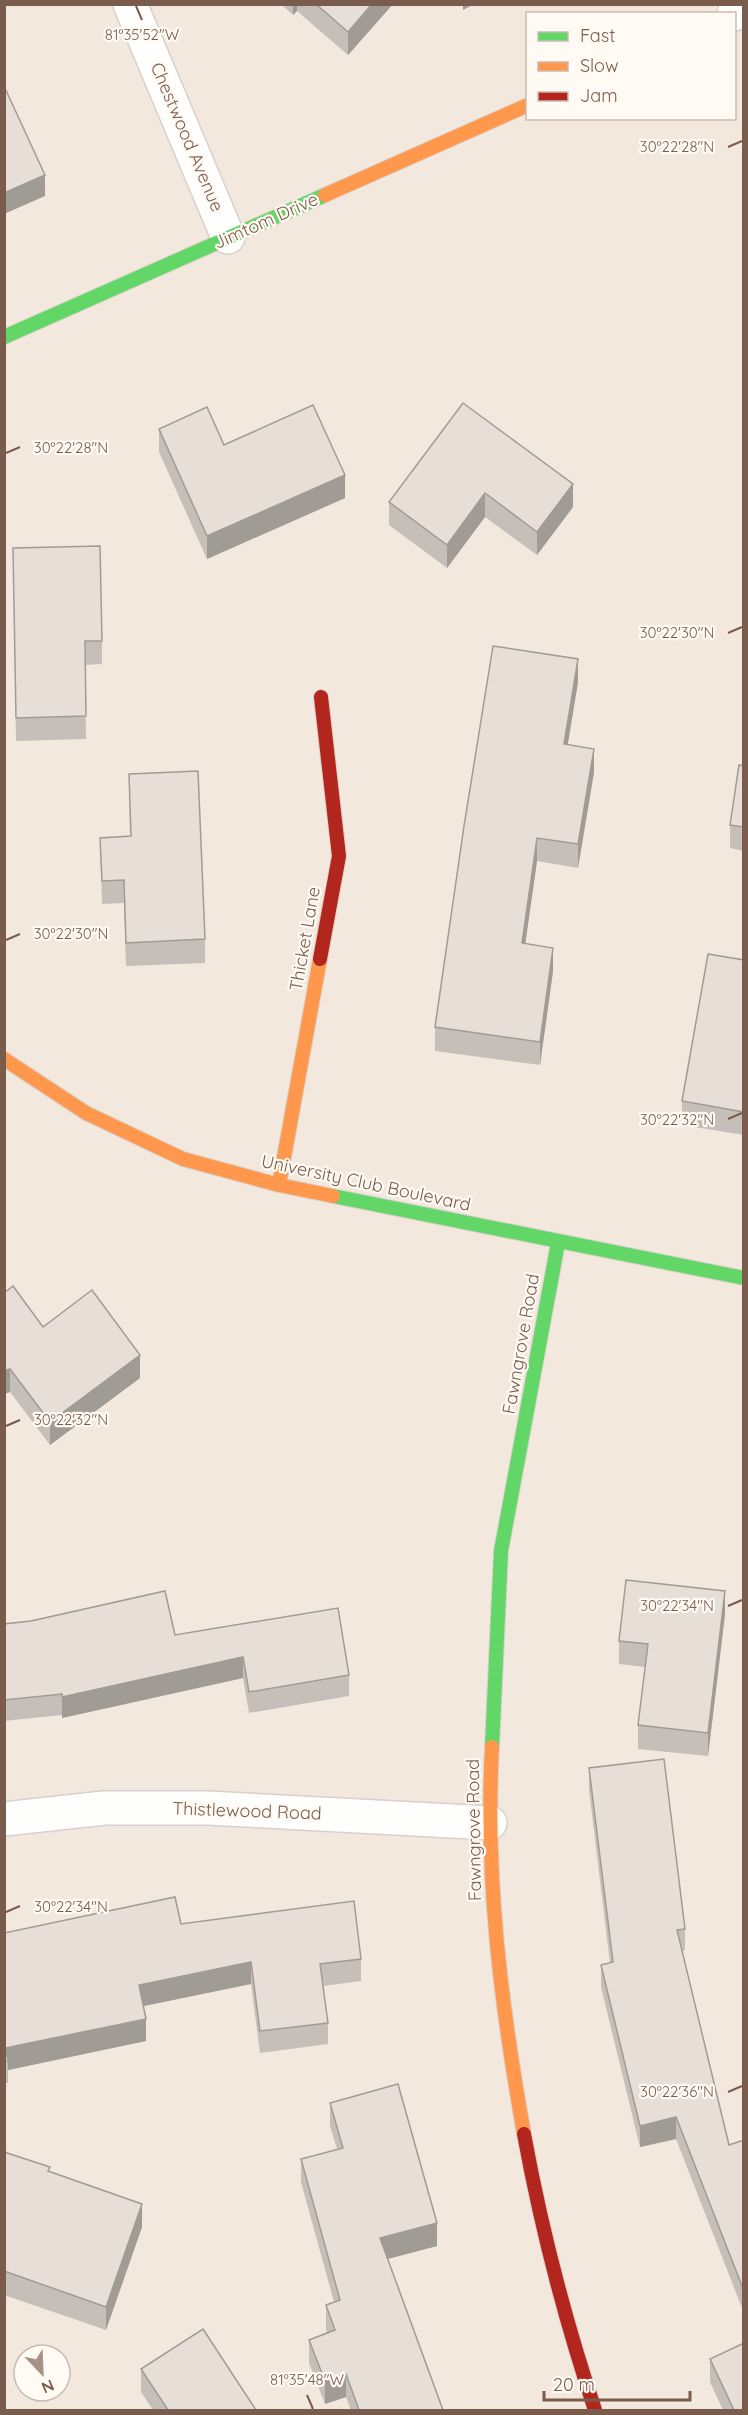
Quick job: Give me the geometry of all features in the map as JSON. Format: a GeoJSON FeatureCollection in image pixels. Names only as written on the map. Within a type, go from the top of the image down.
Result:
{"type":"FeatureCollection","features":[{"type":"Feature","properties":{"kind":"street","name":"Chestwood Avenue"},"geometry":{"type":"LineString","coordinates":[[130,4],[228,237]]}},
{"type":"Feature","properties":{"kind":"street","name":"Jimtom Drive"},"geometry":{"type":"LineString","coordinates":[[4,338],[526,106]]}},
{"type":"Feature","properties":{"kind":"street","name":"Thicket Lane"},"geometry":{"type":"LineString","coordinates":[[279,1185],[339,856],[321,697]]}},
{"type":"Feature","properties":{"kind":"street","name":"University Club Boulevard"},"geometry":{"type":"LineString","coordinates":[[4,1059],[86,1113],[183,1159],[279,1185],[558,1243],[744,1278]]}},
{"type":"Feature","properties":{"kind":"street","name":"Fawngrove Road"},"geometry":{"type":"LineString","coordinates":[[558,1243],[501,1551],[490,1783],[490,1868],[514,2078],[535,2192],[577,2356],[595,2410]]}},
{"type":"Feature","properties":{"kind":"street","name":"Thistlewood Road"},"geometry":{"type":"LineString","coordinates":[[4,1819],[104,1808],[207,1808],[490,1823]]}},
{"type":"Feature","properties":{"kind":"shaded area"},"geometry":{"type":"Polygon","coordinates":[[[5,5],[743,5],[743,2410],[5,2410],[5,5]]]}},
{"type":"Feature","properties":{"kind":"building"},"geometry":{"type":"Polygon","coordinates":[[[316,4],[372,4],[348,32],[316,4]]]}},
{"type":"Feature","properties":{"kind":"building"},"geometry":{"type":"Polygon","coordinates":[[[4,86],[45,175],[4,193],[4,86]]]}},
{"type":"Feature","properties":{"kind":"building"},"geometry":{"type":"Polygon","coordinates":[[[463,403],[573,484],[537,532],[485,493],[447,545],[389,502],[463,403]]]}},
{"type":"Feature","properties":{"kind":"building"},"geometry":{"type":"Polygon","coordinates":[[[313,405],[345,475],[207,536],[159,429],[207,407],[224,445],[313,405]]]}},
{"type":"Feature","properties":{"kind":"building"},"geometry":{"type":"Polygon","coordinates":[[[100,546],[102,641],[85,641],[86,716],[16,718],[13,548],[100,546]]]}},
{"type":"Feature","properties":{"kind":"building"},"geometry":{"type":"Polygon","coordinates":[[[493,646],[578,659],[564,744],[594,749],[578,844],[537,838],[522,943],[553,948],[540,1042],[435,1027],[493,646]]]}},
{"type":"Feature","properties":{"kind":"building"},"geometry":{"type":"Polygon","coordinates":[[[739,765],[744,766],[744,827],[730,825],[739,765]]]}},
{"type":"Feature","properties":{"kind":"building"},"geometry":{"type":"Polygon","coordinates":[[[198,771],[205,939],[126,943],[124,880],[102,881],[100,838],[131,836],[129,774],[198,771]]]}},
{"type":"Feature","properties":{"kind":"building"},"geometry":{"type":"Polygon","coordinates":[[[708,954],[744,960],[744,1112],[682,1101],[708,954]]]}},
{"type":"Feature","properties":{"kind":"building"},"geometry":{"type":"Polygon","coordinates":[[[13,1286],[43,1327],[92,1290],[140,1355],[50,1422],[10,1369],[4,1371],[4,1293],[13,1286]]]}},
{"type":"Feature","properties":{"kind":"building"},"geometry":{"type":"Polygon","coordinates":[[[626,1580],[725,1591],[708,1733],[638,1725],[648,1644],[619,1641],[626,1580]]]}},
{"type":"Feature","properties":{"kind":"building"},"geometry":{"type":"Polygon","coordinates":[[[165,1591],[175,1635],[338,1608],[349,1675],[249,1692],[243,1657],[62,1697],[62,1694],[4,1700],[4,1624],[31,1621],[165,1591]]]}},
{"type":"Feature","properties":{"kind":"building"},"geometry":{"type":"Polygon","coordinates":[[[664,1759],[685,1929],[677,1930],[729,2145],[744,2140],[744,2286],[742,2286],[676,2117],[640,2126],[601,1965],[613,1962],[589,1768],[664,1759]]]}},
{"type":"Feature","properties":{"kind":"building"},"geometry":{"type":"Polygon","coordinates":[[[175,1897],[181,1924],[354,1901],[361,1959],[320,1964],[328,2023],[260,2031],[251,1962],[139,1985],[146,2019],[5,2048],[8,2061],[4,2062],[4,1933],[175,1897]]]}},
{"type":"Feature","properties":{"kind":"building"},"geometry":{"type":"Polygon","coordinates":[[[398,2084],[437,2223],[380,2238],[443,2410],[359,2410],[346,2374],[325,2381],[309,2340],[335,2330],[326,2305],[340,2300],[301,2159],[343,2148],[330,2103],[398,2084]]]}},
{"type":"Feature","properties":{"kind":"building"},"geometry":{"type":"Polygon","coordinates":[[[4,2152],[50,2167],[48,2171],[142,2204],[106,2307],[4,2271],[4,2152]]]}},
{"type":"Feature","properties":{"kind":"building"},"geometry":{"type":"Polygon","coordinates":[[[203,2329],[256,2410],[168,2410],[141,2369],[203,2329]]]}},
{"type":"Feature","properties":{"kind":"building"},"geometry":{"type":"Polygon","coordinates":[[[744,2343],[744,2410],[734,2410],[710,2359],[744,2343]]]}},
{"type":"Feature","properties":{"kind":"traffic: fast"},"geometry":{"type":"LineString","coordinates":[[4,337],[325,195]]}},
{"type":"Feature","properties":{"kind":"traffic: fast"},"geometry":{"type":"LineString","coordinates":[[333,1196],[744,1278]]}},
{"type":"Feature","properties":{"kind":"traffic: fast"},"geometry":{"type":"LineString","coordinates":[[492,1747],[501,1551],[558,1243]]}},
{"type":"Feature","properties":{"kind":"traffic: slow"},"geometry":{"type":"LineString","coordinates":[[325,195],[526,106]]}},
{"type":"Feature","properties":{"kind":"traffic: slow"},"geometry":{"type":"LineString","coordinates":[[279,1185],[320,959]]}},
{"type":"Feature","properties":{"kind":"traffic: slow"},"geometry":{"type":"LineString","coordinates":[[4,1059],[86,1113],[183,1159],[279,1185],[333,1196]]}},
{"type":"Feature","properties":{"kind":"traffic: slow"},"geometry":{"type":"LineString","coordinates":[[492,1747],[490,1796],[493,1893],[508,2038],[524,2134]]}},
{"type":"Feature","properties":{"kind":"traffic: jam"},"geometry":{"type":"LineString","coordinates":[[320,959],[339,856],[321,697]]}},
{"type":"Feature","properties":{"kind":"traffic: jam"},"geometry":{"type":"LineString","coordinates":[[524,2134],[555,2273],[595,2410]]}}]}
